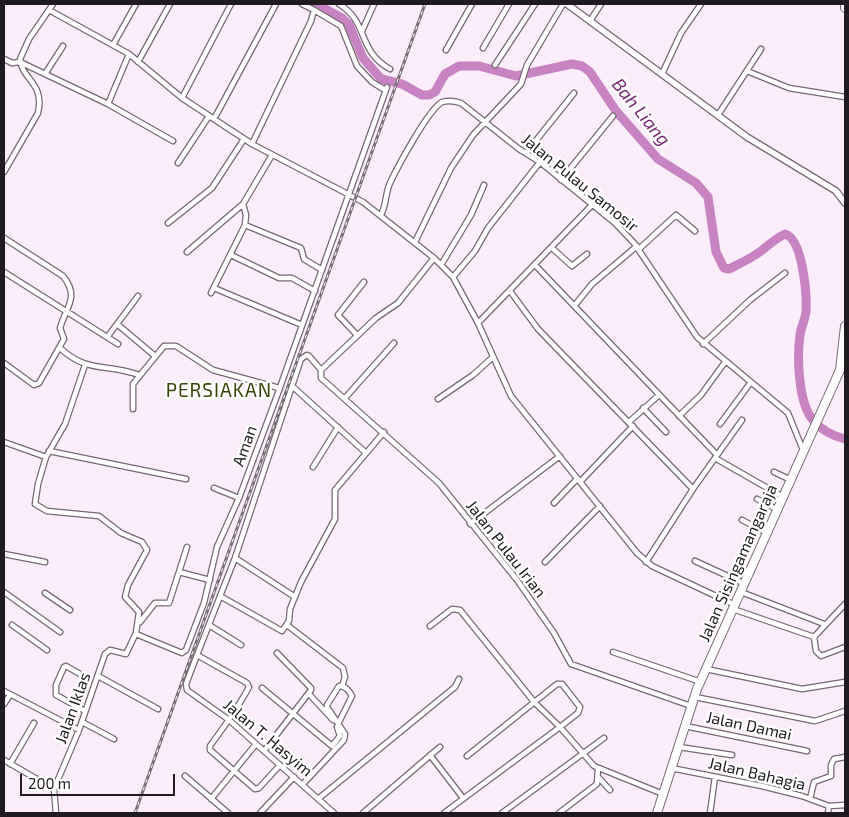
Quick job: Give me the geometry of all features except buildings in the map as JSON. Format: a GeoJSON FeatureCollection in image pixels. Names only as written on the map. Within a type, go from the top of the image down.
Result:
{"type":"FeatureCollection","features":[{"type":"Feature","properties":{"kind":"highway","name":"Jalan Sisingamangaraja"},"geometry":{"type":"LineString","coordinates":[[660,812],[671,768],[706,669],[840,370],[845,326]]}},
{"type":"Feature","properties":{"kind":"street"},"geometry":{"type":"LineString","coordinates":[[138,62],[170,4]]}},
{"type":"Feature","properties":{"kind":"street"},"geometry":{"type":"LineString","coordinates":[[182,98],[231,4]]}},
{"type":"Feature","properties":{"kind":"street"},"geometry":{"type":"LineString","coordinates":[[214,119],[276,4]]}},
{"type":"Feature","properties":{"kind":"street"},"geometry":{"type":"LineString","coordinates":[[252,144],[311,21],[314,10],[302,4]]}},
{"type":"Feature","properties":{"kind":"street"},"geometry":{"type":"LineString","coordinates":[[340,4],[351,12],[362,31],[372,55],[390,69]]}},
{"type":"Feature","properties":{"kind":"street"},"geometry":{"type":"LineString","coordinates":[[362,31],[374,4]]}},
{"type":"Feature","properties":{"kind":"street"},"geometry":{"type":"LineString","coordinates":[[446,50],[472,4]]}},
{"type":"Feature","properties":{"kind":"street"},"geometry":{"type":"LineString","coordinates":[[483,48],[509,4]]}},
{"type":"Feature","properties":{"kind":"street"},"geometry":{"type":"LineString","coordinates":[[495,65],[534,4]]}},
{"type":"Feature","properties":{"kind":"street"},"geometry":{"type":"LineString","coordinates":[[415,242],[451,168],[485,121],[521,84],[523,73],[565,4],[746,137],[836,191],[845,193]]}},
{"type":"Feature","properties":{"kind":"street"},"geometry":{"type":"LineString","coordinates":[[590,21],[601,4]]}},
{"type":"Feature","properties":{"kind":"street"},"geometry":{"type":"LineString","coordinates":[[662,74],[681,33],[701,4]]}},
{"type":"Feature","properties":{"kind":"street"},"geometry":{"type":"LineString","coordinates":[[113,45],[133,5]]}},
{"type":"Feature","properties":{"kind":"street"},"geometry":{"type":"LineString","coordinates":[[20,62],[29,39],[50,6],[129,54],[182,98],[244,139],[350,194],[381,215],[434,258],[453,277],[478,323],[511,396],[646,562],[734,607],[814,638]]}},
{"type":"Feature","properties":{"kind":"street","name":"Aman"},"geometry":{"type":"LineString","coordinates":[[136,634],[182,653],[186,650],[210,580],[217,547],[239,498],[350,194],[386,88],[372,82],[357,66],[341,26],[314,10]]}},
{"type":"Feature","properties":{"kind":"street"},"geometry":{"type":"LineString","coordinates":[[46,74],[63,46]]}},
{"type":"Feature","properties":{"kind":"street"},"geometry":{"type":"LineString","coordinates":[[718,115],[761,49]]}},
{"type":"Feature","properties":{"kind":"street"},"geometry":{"type":"LineString","coordinates":[[108,104],[107,101],[129,54]]}},
{"type":"Feature","properties":{"kind":"street"},"geometry":{"type":"LineString","coordinates":[[4,59],[15,64],[20,62],[108,104],[173,141]]}},
{"type":"Feature","properties":{"kind":"street"},"geometry":{"type":"LineString","coordinates":[[4,172],[38,113],[40,104],[37,89],[20,62]]}},
{"type":"Feature","properties":{"kind":"street"},"geometry":{"type":"LineString","coordinates":[[747,71],[788,88],[845,97]]}},
{"type":"Feature","properties":{"kind":"street"},"geometry":{"type":"LineString","coordinates":[[526,153],[574,93]]}},
{"type":"Feature","properties":{"kind":"street","name":"Jalan Pulau Samosir"},"geometry":{"type":"LineString","coordinates":[[381,215],[386,204],[390,182],[426,117],[442,103],[455,101],[540,162],[592,205],[638,247],[703,344],[788,413],[804,451]]}},
{"type":"Feature","properties":{"kind":"street"},"geometry":{"type":"LineString","coordinates":[[178,163],[209,116]]}},
{"type":"Feature","properties":{"kind":"street"},"geometry":{"type":"LineString","coordinates":[[561,180],[613,116]]}},
{"type":"Feature","properties":{"kind":"street"},"geometry":{"type":"LineString","coordinates":[[168,223],[212,188],[244,139]]}},
{"type":"Feature","properties":{"kind":"street"},"geometry":{"type":"LineString","coordinates":[[187,252],[243,204],[272,155]]}},
{"type":"Feature","properties":{"kind":"street"},"geometry":{"type":"LineString","coordinates":[[453,277],[475,251],[488,228],[540,162]]}},
{"type":"Feature","properties":{"kind":"street"},"geometry":{"type":"LineString","coordinates":[[441,265],[471,215],[484,185]]}},
{"type":"Feature","properties":{"kind":"street"},"geometry":{"type":"LineString","coordinates":[[836,191],[845,202]]}},
{"type":"Feature","properties":{"kind":"street"},"geometry":{"type":"LineString","coordinates":[[212,293],[245,225],[246,215],[243,204]]}},
{"type":"Feature","properties":{"kind":"street"},"geometry":{"type":"LineString","coordinates":[[478,323],[592,205]]}},
{"type":"Feature","properties":{"kind":"street"},"geometry":{"type":"LineString","coordinates":[[575,305],[592,284],[676,215],[694,231]]}},
{"type":"Feature","properties":{"kind":"street"},"geometry":{"type":"LineString","coordinates":[[245,225],[301,248],[304,259],[322,270]]}},
{"type":"Feature","properties":{"kind":"street"},"geometry":{"type":"LineString","coordinates":[[4,238],[63,276],[71,288],[67,313],[60,328],[64,337],[60,348],[37,385],[14,372],[4,362]]}},
{"type":"Feature","properties":{"kind":"street"},"geometry":{"type":"LineString","coordinates":[[552,248],[572,266],[587,254]]}},
{"type":"Feature","properties":{"kind":"street"},"geometry":{"type":"LineString","coordinates":[[231,255],[279,278],[292,278],[315,291]]}},
{"type":"Feature","properties":{"kind":"street"},"geometry":{"type":"LineString","coordinates":[[280,765],[257,789],[234,771],[210,748],[249,687],[247,683],[197,655],[235,558],[303,356],[309,356],[321,370],[376,318],[398,303],[434,258]]}},
{"type":"Feature","properties":{"kind":"street"},"geometry":{"type":"LineString","coordinates":[[535,265],[575,305],[716,456],[784,497]]}},
{"type":"Feature","properties":{"kind":"street"},"geometry":{"type":"LineString","coordinates":[[4,272],[118,344]]}},
{"type":"Feature","properties":{"kind":"street"},"geometry":{"type":"LineString","coordinates":[[703,344],[750,300],[785,274]]}},
{"type":"Feature","properties":{"kind":"street"},"geometry":{"type":"LineString","coordinates":[[357,335],[338,315],[364,282]]}},
{"type":"Feature","properties":{"kind":"street"},"geometry":{"type":"LineString","coordinates":[[214,288],[302,325]]}},
{"type":"Feature","properties":{"kind":"street"},"geometry":{"type":"LineString","coordinates":[[510,291],[538,329],[692,489]]}},
{"type":"Feature","properties":{"kind":"street"},"geometry":{"type":"LineString","coordinates":[[108,336],[138,296]]}},
{"type":"Feature","properties":{"kind":"street"},"geometry":{"type":"LineString","coordinates":[[117,324],[155,356]]}},
{"type":"Feature","properties":{"kind":"street"},"geometry":{"type":"LineString","coordinates":[[345,398],[394,343]]}},
{"type":"Feature","properties":{"kind":"street"},"geometry":{"type":"LineString","coordinates":[[133,410],[132,390],[139,375],[164,346],[173,344],[214,370],[279,388]]}},
{"type":"Feature","properties":{"kind":"street"},"geometry":{"type":"LineString","coordinates":[[60,348],[74,360],[85,366],[113,368],[139,375]]}},
{"type":"Feature","properties":{"kind":"street"},"geometry":{"type":"LineString","coordinates":[[438,399],[473,375],[493,357]]}},
{"type":"Feature","properties":{"kind":"street"},"geometry":{"type":"LineString","coordinates":[[679,416],[701,395],[726,362]]}},
{"type":"Feature","properties":{"kind":"street"},"geometry":{"type":"LineString","coordinates":[[85,366],[64,424],[46,457],[38,484],[36,504],[47,511],[99,516],[121,533],[146,545],[145,556],[128,585],[125,597],[139,612],[136,634]]}},
{"type":"Feature","properties":{"kind":"street","name":"Jalan Pulau Irian"},"geometry":{"type":"LineString","coordinates":[[321,370],[321,378],[384,432],[439,483],[516,580],[554,633],[571,664],[692,706]]}},
{"type":"Feature","properties":{"kind":"street"},"geometry":{"type":"LineString","coordinates":[[720,424],[751,382]]}},
{"type":"Feature","properties":{"kind":"street"},"geometry":{"type":"LineString","coordinates":[[292,386],[365,452]]}},
{"type":"Feature","properties":{"kind":"street"},"geometry":{"type":"LineString","coordinates":[[629,422],[659,395]]}},
{"type":"Feature","properties":{"kind":"street"},"geometry":{"type":"LineString","coordinates":[[643,408],[666,432]]}},
{"type":"Feature","properties":{"kind":"street"},"geometry":{"type":"LineString","coordinates":[[646,562],[692,489],[742,420]]}},
{"type":"Feature","properties":{"kind":"street"},"geometry":{"type":"LineString","coordinates":[[554,503],[579,481],[633,426]]}},
{"type":"Feature","properties":{"kind":"street"},"geometry":{"type":"LineString","coordinates":[[313,467],[338,427]]}},
{"type":"Feature","properties":{"kind":"street"},"geometry":{"type":"LineString","coordinates":[[220,596],[282,632],[287,625],[295,597],[335,519],[335,490],[365,452],[384,432]]}},
{"type":"Feature","properties":{"kind":"street"},"geometry":{"type":"LineString","coordinates":[[4,442],[46,457]]}},
{"type":"Feature","properties":{"kind":"street"},"geometry":{"type":"LineString","coordinates":[[49,452],[186,479]]}},
{"type":"Feature","properties":{"kind":"street"},"geometry":{"type":"LineString","coordinates":[[470,524],[560,456]]}},
{"type":"Feature","properties":{"kind":"street"},"geometry":{"type":"LineString","coordinates":[[774,472],[790,480]]}},
{"type":"Feature","properties":{"kind":"street"},"geometry":{"type":"LineString","coordinates":[[214,488],[239,498]]}},
{"type":"Feature","properties":{"kind":"street"},"geometry":{"type":"LineString","coordinates":[[756,499],[778,510]]}},
{"type":"Feature","properties":{"kind":"street"},"geometry":{"type":"LineString","coordinates":[[545,562],[600,506]]}},
{"type":"Feature","properties":{"kind":"street"},"geometry":{"type":"LineString","coordinates":[[742,520],[768,533]]}},
{"type":"Feature","properties":{"kind":"street"},"geometry":{"type":"LineString","coordinates":[[139,623],[155,603],[170,603],[187,547]]}},
{"type":"Feature","properties":{"kind":"street"},"geometry":{"type":"LineString","coordinates":[[4,554],[45,562]]}},
{"type":"Feature","properties":{"kind":"street"},"geometry":{"type":"LineString","coordinates":[[235,558],[295,597]]}},
{"type":"Feature","properties":{"kind":"street"},"geometry":{"type":"LineString","coordinates":[[695,561],[745,584]]}},
{"type":"Feature","properties":{"kind":"street"},"geometry":{"type":"LineString","coordinates":[[179,572],[210,580]]}},
{"type":"Feature","properties":{"kind":"street"},"geometry":{"type":"LineString","coordinates":[[4,592],[60,632]]}},
{"type":"Feature","properties":{"kind":"street"},"geometry":{"type":"LineString","coordinates":[[741,592],[824,624]]}},
{"type":"Feature","properties":{"kind":"street"},"geometry":{"type":"LineString","coordinates":[[45,593],[70,610]]}},
{"type":"Feature","properties":{"kind":"street"},"geometry":{"type":"LineString","coordinates":[[845,604],[824,624],[814,638],[818,654],[821,656],[845,647]]}},
{"type":"Feature","properties":{"kind":"street"},"geometry":{"type":"LineString","coordinates":[[430,626],[452,609],[460,610],[535,703],[598,768],[664,794]]}},
{"type":"Feature","properties":{"kind":"street"},"geometry":{"type":"LineString","coordinates":[[12,625],[46,650]]}},
{"type":"Feature","properties":{"kind":"street"},"geometry":{"type":"LineString","coordinates":[[209,625],[241,646]]}},
{"type":"Feature","properties":{"kind":"street"},"geometry":{"type":"LineString","coordinates":[[287,625],[343,668],[345,677],[342,686],[339,686],[327,705],[345,736],[344,740],[303,784]]}},
{"type":"Feature","properties":{"kind":"street","name":"Jalan Iklas"},"geometry":{"type":"LineString","coordinates":[[56,813],[54,789],[79,730],[105,654],[110,650],[126,654],[136,634]]}},
{"type":"Feature","properties":{"kind":"street"},"geometry":{"type":"LineString","coordinates":[[613,652],[701,682]]}},
{"type":"Feature","properties":{"kind":"street"},"geometry":{"type":"LineString","coordinates":[[264,751],[294,715],[312,688],[278,653]]}},
{"type":"Feature","properties":{"kind":"street","name":"Jalan T. Hasyim"},"geometry":{"type":"LineString","coordinates":[[197,655],[186,684],[187,690],[228,720],[334,813]]}},
{"type":"Feature","properties":{"kind":"street"},"geometry":{"type":"LineString","coordinates":[[82,675],[66,666],[64,667],[56,685],[56,695],[85,711]]}},
{"type":"Feature","properties":{"kind":"street"},"geometry":{"type":"LineString","coordinates":[[706,669],[802,689],[845,682]]}},
{"type":"Feature","properties":{"kind":"street"},"geometry":{"type":"LineString","coordinates":[[98,676],[158,709]]}},
{"type":"Feature","properties":{"kind":"street"},"geometry":{"type":"LineString","coordinates":[[318,799],[455,687],[460,679]]}},
{"type":"Feature","properties":{"kind":"street"},"geometry":{"type":"LineString","coordinates":[[444,813],[580,710],[562,684],[557,684],[467,756]]}},
{"type":"Feature","properties":{"kind":"street"},"geometry":{"type":"LineString","coordinates":[[338,724],[352,696],[348,689],[342,686]]}},
{"type":"Feature","properties":{"kind":"street"},"geometry":{"type":"LineString","coordinates":[[262,688],[334,746],[340,736],[339,730],[309,694]]}},
{"type":"Feature","properties":{"kind":"street"},"geometry":{"type":"LineString","coordinates":[[4,691],[79,730]]}},
{"type":"Feature","properties":{"kind":"street"},"geometry":{"type":"LineString","coordinates":[[4,704],[10,695]]}},
{"type":"Feature","properties":{"kind":"street"},"geometry":{"type":"LineString","coordinates":[[695,697],[815,721],[845,711]]}},
{"type":"Feature","properties":{"kind":"street"},"geometry":{"type":"LineString","coordinates":[[82,722],[114,739]]}},
{"type":"Feature","properties":{"kind":"street"},"geometry":{"type":"LineString","coordinates":[[10,764],[34,724]]}},
{"type":"Feature","properties":{"kind":"street","name":"Jalan Damai"},"geometry":{"type":"LineString","coordinates":[[685,726],[807,751]]}},
{"type":"Feature","properties":{"kind":"street"},"geometry":{"type":"LineString","coordinates":[[502,813],[604,738]]}},
{"type":"Feature","properties":{"kind":"street"},"geometry":{"type":"LineString","coordinates":[[211,799],[256,744]]}},
{"type":"Feature","properties":{"kind":"street"},"geometry":{"type":"LineString","coordinates":[[362,813],[440,747]]}},
{"type":"Feature","properties":{"kind":"street"},"geometry":{"type":"LineString","coordinates":[[679,747],[732,755]]}},
{"type":"Feature","properties":{"kind":"street"},"geometry":{"type":"LineString","coordinates":[[430,756],[463,798]]}},
{"type":"Feature","properties":{"kind":"street"},"geometry":{"type":"LineString","coordinates":[[810,799],[814,782],[831,776],[831,765],[834,759],[845,757]]}},
{"type":"Feature","properties":{"kind":"street"},"geometry":{"type":"LineString","coordinates":[[4,760],[54,789]]}},
{"type":"Feature","properties":{"kind":"street"},"geometry":{"type":"LineString","coordinates":[[559,813],[595,786],[598,778],[598,768]]}},
{"type":"Feature","properties":{"kind":"street","name":"Jalan Bahagia"},"geometry":{"type":"LineString","coordinates":[[671,768],[762,786],[828,806]]}},
{"type":"Feature","properties":{"kind":"street"},"geometry":{"type":"LineString","coordinates":[[185,776],[228,813]]}},
{"type":"Feature","properties":{"kind":"street"},"geometry":{"type":"LineString","coordinates":[[260,813],[294,777]]}},
{"type":"Feature","properties":{"kind":"street"},"geometry":{"type":"LineString","coordinates":[[710,813],[714,777]]}},
{"type":"Feature","properties":{"kind":"street"},"geometry":{"type":"LineString","coordinates":[[598,778],[610,790]]}},
{"type":"Feature","properties":{"kind":"street"},"geometry":{"type":"LineString","coordinates":[[828,813],[828,806],[845,805]]}},
{"type":"Feature","properties":{"kind":"waterway","name":"Bah Liang"},"geometry":{"type":"LineString","coordinates":[[316,4],[342,18],[349,25],[363,58],[381,79],[402,84],[422,95],[429,95],[435,92],[445,74],[459,66],[479,66],[516,76],[572,64],[582,66],[590,72],[616,111],[658,159],[696,183],[708,197],[716,252],[724,268],[729,269],[750,258],[785,234],[791,238],[800,257],[806,294],[806,312],[799,344],[800,379],[804,402],[813,420],[823,430],[845,439]]}},
{"type":"Feature","properties":{"kind":"railway"},"geometry":{"type":"LineString","coordinates":[[135,813],[425,4]]}},
{"type":"Feature","properties":{"kind":"district","name":"PERSIAKAN"},"geometry":{"type":"Point","coordinates":[219,391]}}]}
